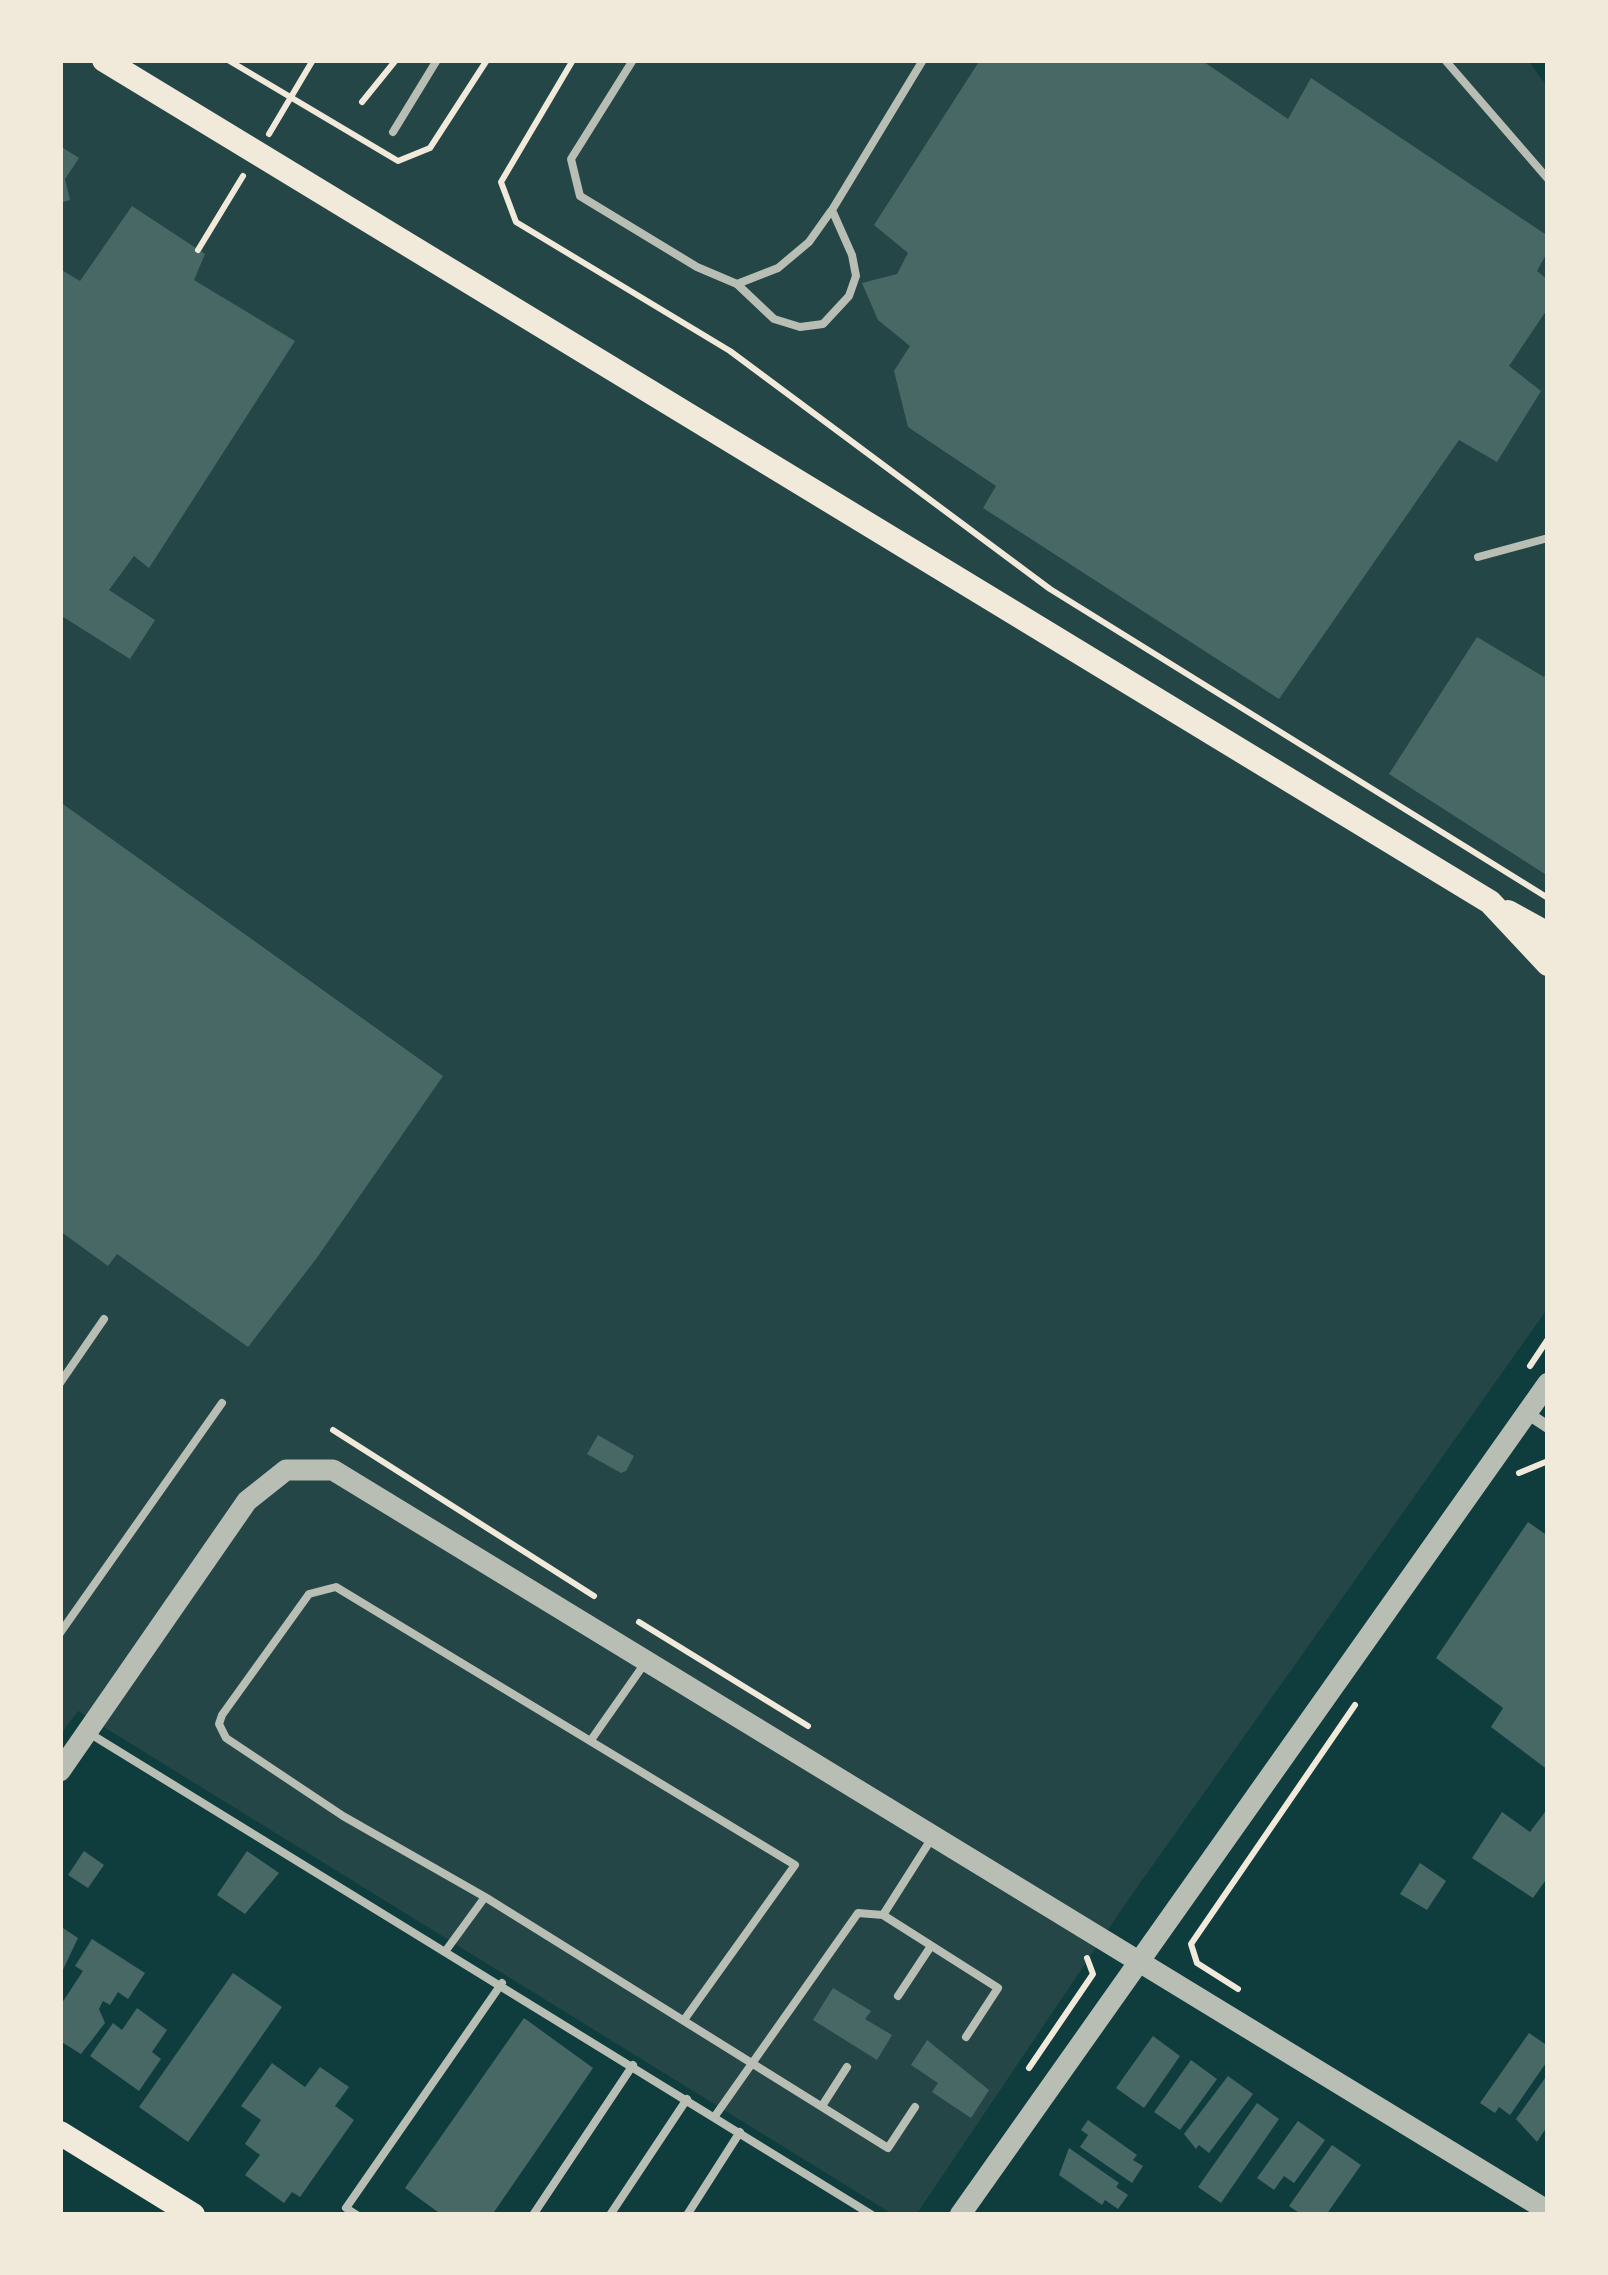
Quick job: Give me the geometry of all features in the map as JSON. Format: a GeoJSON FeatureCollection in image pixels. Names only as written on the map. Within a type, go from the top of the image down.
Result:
{"type":"FeatureCollection","features":[{"type":"Feature","properties":{"kind":"main road"},"geometry":{"type":"LineString","coordinates":[[104,60],[1548,934]]}},
{"type":"Feature","properties":{"kind":"main road"},"geometry":{"type":"LineString","coordinates":[[1490,902],[1548,964]]}},
{"type":"Feature","properties":{"kind":"main road"},"geometry":{"type":"LineString","coordinates":[[60,2133],[193,2215]]}},
{"type":"Feature","properties":{"kind":"street"},"geometry":{"type":"LineString","coordinates":[[960,2215],[1548,1382]]}},
{"type":"Feature","properties":{"kind":"street"},"geometry":{"type":"LineString","coordinates":[[1527,1413],[1548,1427]]}},
{"type":"Feature","properties":{"kind":"street"},"geometry":{"type":"LineString","coordinates":[[60,1771],[247,1501],[271,1478],[300,1466],[333,1470],[1548,2211]]}},
{"type":"Feature","properties":{"kind":"lane"},"geometry":{"type":"LineString","coordinates":[[393,132],[437,60]]}},
{"type":"Feature","properties":{"kind":"lane"},"geometry":{"type":"LineString","coordinates":[[633,60],[571,159],[580,196],[697,267],[737,284],[774,319],[800,327],[823,324],[850,296],[856,276],[832,210]]}},
{"type":"Feature","properties":{"kind":"lane"},"geometry":{"type":"LineString","coordinates":[[737,284],[778,268],[808,242],[922,60]]}},
{"type":"Feature","properties":{"kind":"lane"},"geometry":{"type":"LineString","coordinates":[[1445,60],[1548,179]]}},
{"type":"Feature","properties":{"kind":"lane"},"geometry":{"type":"LineString","coordinates":[[1478,557],[1548,538]]}},
{"type":"Feature","properties":{"kind":"lane"},"geometry":{"type":"LineString","coordinates":[[60,1383],[104,1318]]}},
{"type":"Feature","properties":{"kind":"lane"},"geometry":{"type":"LineString","coordinates":[[60,1634],[222,1403]]}},
{"type":"Feature","properties":{"kind":"lane"},"geometry":{"type":"LineString","coordinates":[[684,2020],[795,1865],[330,1585],[304,1599],[222,1715],[226,1738],[275,1774],[485,1897],[888,2148],[915,2107]]}},
{"type":"Feature","properties":{"kind":"lane"},"geometry":{"type":"LineString","coordinates":[[591,1741],[647,1661]]}},
{"type":"Feature","properties":{"kind":"lane"},"geometry":{"type":"LineString","coordinates":[[88,1732],[872,2215]]}},
{"type":"Feature","properties":{"kind":"lane"},"geometry":{"type":"LineString","coordinates":[[883,1915],[934,1834]]}},
{"type":"Feature","properties":{"kind":"lane"},"geometry":{"type":"LineString","coordinates":[[447,1949],[485,1897]]}},
{"type":"Feature","properties":{"kind":"lane"},"geometry":{"type":"LineString","coordinates":[[715,2116],[858,1912],[883,1915],[998,1988],[966,2037]]}},
{"type":"Feature","properties":{"kind":"lane"},"geometry":{"type":"LineString","coordinates":[[898,1996],[931,1946]]}},
{"type":"Feature","properties":{"kind":"lane"},"geometry":{"type":"LineString","coordinates":[[357,2215],[346,2208],[502,1983]]}},
{"type":"Feature","properties":{"kind":"lane"},"geometry":{"type":"LineString","coordinates":[[533,2215],[633,2066]]}},
{"type":"Feature","properties":{"kind":"lane"},"geometry":{"type":"LineString","coordinates":[[822,2106],[847,2067]]}},
{"type":"Feature","properties":{"kind":"lane"},"geometry":{"type":"LineString","coordinates":[[610,2215],[687,2099]]}},
{"type":"Feature","properties":{"kind":"lane"},"geometry":{"type":"LineString","coordinates":[[687,2215],[740,2132]]}},
{"type":"Feature","properties":{"kind":"path"},"geometry":{"type":"LineString","coordinates":[[227,60],[398,161],[430,148],[487,60]]}},
{"type":"Feature","properties":{"kind":"path"},"geometry":{"type":"LineString","coordinates":[[362,102],[396,60]]}},
{"type":"Feature","properties":{"kind":"path"},"geometry":{"type":"LineString","coordinates":[[574,60],[501,182],[516,222],[730,351],[1050,589],[1548,898]]}},
{"type":"Feature","properties":{"kind":"path"},"geometry":{"type":"LineString","coordinates":[[1527,1370],[1548,1339]]}},
{"type":"Feature","properties":{"kind":"path"},"geometry":{"type":"LineString","coordinates":[[333,1430],[594,1596]]}},
{"type":"Feature","properties":{"kind":"path"},"geometry":{"type":"LineString","coordinates":[[1508,1489],[1521,1470],[1548,1461]]}},
{"type":"Feature","properties":{"kind":"path"},"geometry":{"type":"LineString","coordinates":[[639,1622],[820,1734]]}},
{"type":"Feature","properties":{"kind":"path"},"geometry":{"type":"LineString","coordinates":[[1257,2000],[1197,1964],[1191,1944],[1365,1691]]}},
{"type":"Feature","properties":{"kind":"shaded area"},"geometry":{"type":"Polygon","coordinates":[[[60,60],[1528,60],[1548,88],[1548,1308],[1128,1900],[916,2215],[894,2215],[78,1711],[60,1735],[60,60]]]}},
{"type":"Feature","properties":{"kind":"building"},"geometry":{"type":"Polygon","coordinates":[[[980,60],[1201,60],[1288,119],[1311,78],[1548,236],[1548,251],[1537,271],[1548,280],[1548,308],[1509,366],[1541,391],[1497,462],[1459,440],[1279,699],[983,508],[996,486],[908,427],[894,371],[910,346],[878,320],[862,283],[897,274],[908,253],[874,225],[980,60]]]}},
{"type":"Feature","properties":{"kind":"building"},"geometry":{"type":"Polygon","coordinates":[[[60,146],[79,158],[65,179],[70,200],[60,203],[60,146]]]}},
{"type":"Feature","properties":{"kind":"building"},"geometry":{"type":"Polygon","coordinates":[[[132,206],[205,254],[194,280],[295,341],[149,568],[134,556],[109,590],[155,620],[130,659],[60,615],[60,269],[80,281],[132,206]]]}},
{"type":"Feature","properties":{"kind":"building"},"geometry":{"type":"Polygon","coordinates":[[[1477,637],[1544,677],[1548,670],[1548,876],[1389,774],[1477,637]]]}},
{"type":"Feature","properties":{"kind":"building"},"geometry":{"type":"Polygon","coordinates":[[[60,802],[443,1076],[316,1259],[248,1347],[117,1254],[108,1266],[60,1231],[60,802]]]}},
{"type":"Feature","properties":{"kind":"building"},"geometry":{"type":"Polygon","coordinates":[[[598,1435],[634,1456],[626,1471],[621,1473],[587,1454],[598,1435]]]}},
{"type":"Feature","properties":{"kind":"building"},"geometry":{"type":"Polygon","coordinates":[[[1528,1522],[1548,1536],[1548,1770],[1491,1727],[1503,1708],[1436,1658],[1528,1522]]]}},
{"type":"Feature","properties":{"kind":"building"},"geometry":{"type":"Polygon","coordinates":[[[1548,1808],[1548,1877],[1533,1898],[1472,1858],[1502,1812],[1530,1832],[1548,1808]]]}},
{"type":"Feature","properties":{"kind":"building"},"geometry":{"type":"Polygon","coordinates":[[[84,1851],[104,1865],[88,1888],[68,1875],[84,1851]]]}},
{"type":"Feature","properties":{"kind":"building"},"geometry":{"type":"Polygon","coordinates":[[[247,1851],[279,1873],[245,1914],[217,1895],[247,1851]]]}},
{"type":"Feature","properties":{"kind":"building"},"geometry":{"type":"Polygon","coordinates":[[[1420,1863],[1446,1881],[1427,1910],[1400,1894],[1420,1863]]]}},
{"type":"Feature","properties":{"kind":"building"},"geometry":{"type":"Polygon","coordinates":[[[60,1926],[78,1938],[60,1976],[60,1926]]]}},
{"type":"Feature","properties":{"kind":"building"},"geometry":{"type":"Polygon","coordinates":[[[92,1939],[145,1973],[128,1999],[118,1992],[110,2005],[103,2001],[99,2009],[105,2023],[81,2054],[60,2041],[60,2006],[83,1971],[75,1966],[92,1939]]]}},
{"type":"Feature","properties":{"kind":"building"},"geometry":{"type":"Polygon","coordinates":[[[233,1973],[282,2007],[188,2142],[139,2107],[233,1973]]]}},
{"type":"Feature","properties":{"kind":"building"},"geometry":{"type":"Polygon","coordinates":[[[833,1988],[871,2011],[865,2019],[892,2035],[877,2060],[813,2020],[833,1988]]]}},
{"type":"Feature","properties":{"kind":"building"},"geometry":{"type":"Polygon","coordinates":[[[137,2008],[167,2030],[152,2052],[161,2059],[139,2091],[90,2056],[113,2023],[122,2030],[137,2008]]]}},
{"type":"Feature","properties":{"kind":"building"},"geometry":{"type":"Polygon","coordinates":[[[524,2018],[593,2068],[492,2215],[442,2215],[405,2188],[524,2018]]]}},
{"type":"Feature","properties":{"kind":"building"},"geometry":{"type":"Polygon","coordinates":[[[1529,2033],[1548,2046],[1548,2060],[1510,2115],[1499,2107],[1495,2113],[1480,2103],[1529,2033]]]}},
{"type":"Feature","properties":{"kind":"building"},"geometry":{"type":"Polygon","coordinates":[[[1153,2036],[1180,2056],[1144,2108],[1116,2088],[1153,2036]]]}},
{"type":"Feature","properties":{"kind":"building"},"geometry":{"type":"Polygon","coordinates":[[[927,2040],[989,2090],[971,2118],[932,2092],[938,2083],[911,2065],[927,2040]]]}},
{"type":"Feature","properties":{"kind":"building"},"geometry":{"type":"Polygon","coordinates":[[[1191,2060],[1217,2079],[1180,2130],[1154,2112],[1191,2060]]]}},
{"type":"Feature","properties":{"kind":"building"},"geometry":{"type":"Polygon","coordinates":[[[272,2063],[305,2087],[320,2067],[349,2087],[335,2106],[354,2120],[300,2197],[292,2192],[284,2203],[245,2175],[260,2155],[245,2144],[261,2120],[241,2106],[272,2063]]]}},
{"type":"Feature","properties":{"kind":"building"},"geometry":{"type":"Polygon","coordinates":[[[1548,2074],[1548,2125],[1537,2142],[1516,2119],[1548,2074]]]}},
{"type":"Feature","properties":{"kind":"building"},"geometry":{"type":"Polygon","coordinates":[[[1228,2076],[1253,2094],[1209,2153],[1199,2145],[1196,2149],[1184,2134],[1228,2076]]]}},
{"type":"Feature","properties":{"kind":"building"},"geometry":{"type":"Polygon","coordinates":[[[1257,2103],[1279,2119],[1221,2203],[1198,2187],[1257,2103]]]}},
{"type":"Feature","properties":{"kind":"building"},"geometry":{"type":"Polygon","coordinates":[[[1088,2120],[1137,2155],[1133,2160],[1143,2166],[1132,2183],[1080,2147],[1088,2135],[1081,2130],[1088,2120]]]}},
{"type":"Feature","properties":{"kind":"building"},"geometry":{"type":"Polygon","coordinates":[[[1298,2121],[1325,2140],[1294,2183],[1284,2176],[1274,2190],[1257,2178],[1298,2121]]]}},
{"type":"Feature","properties":{"kind":"building"},"geometry":{"type":"Polygon","coordinates":[[[1332,2145],[1361,2165],[1326,2215],[1302,2215],[1289,2206],[1332,2145]]]}},
{"type":"Feature","properties":{"kind":"building"},"geometry":{"type":"Polygon","coordinates":[[[1069,2148],[1119,2183],[1116,2187],[1128,2195],[1118,2209],[1105,2200],[1102,2205],[1059,2175],[1069,2148]]]}}]}
